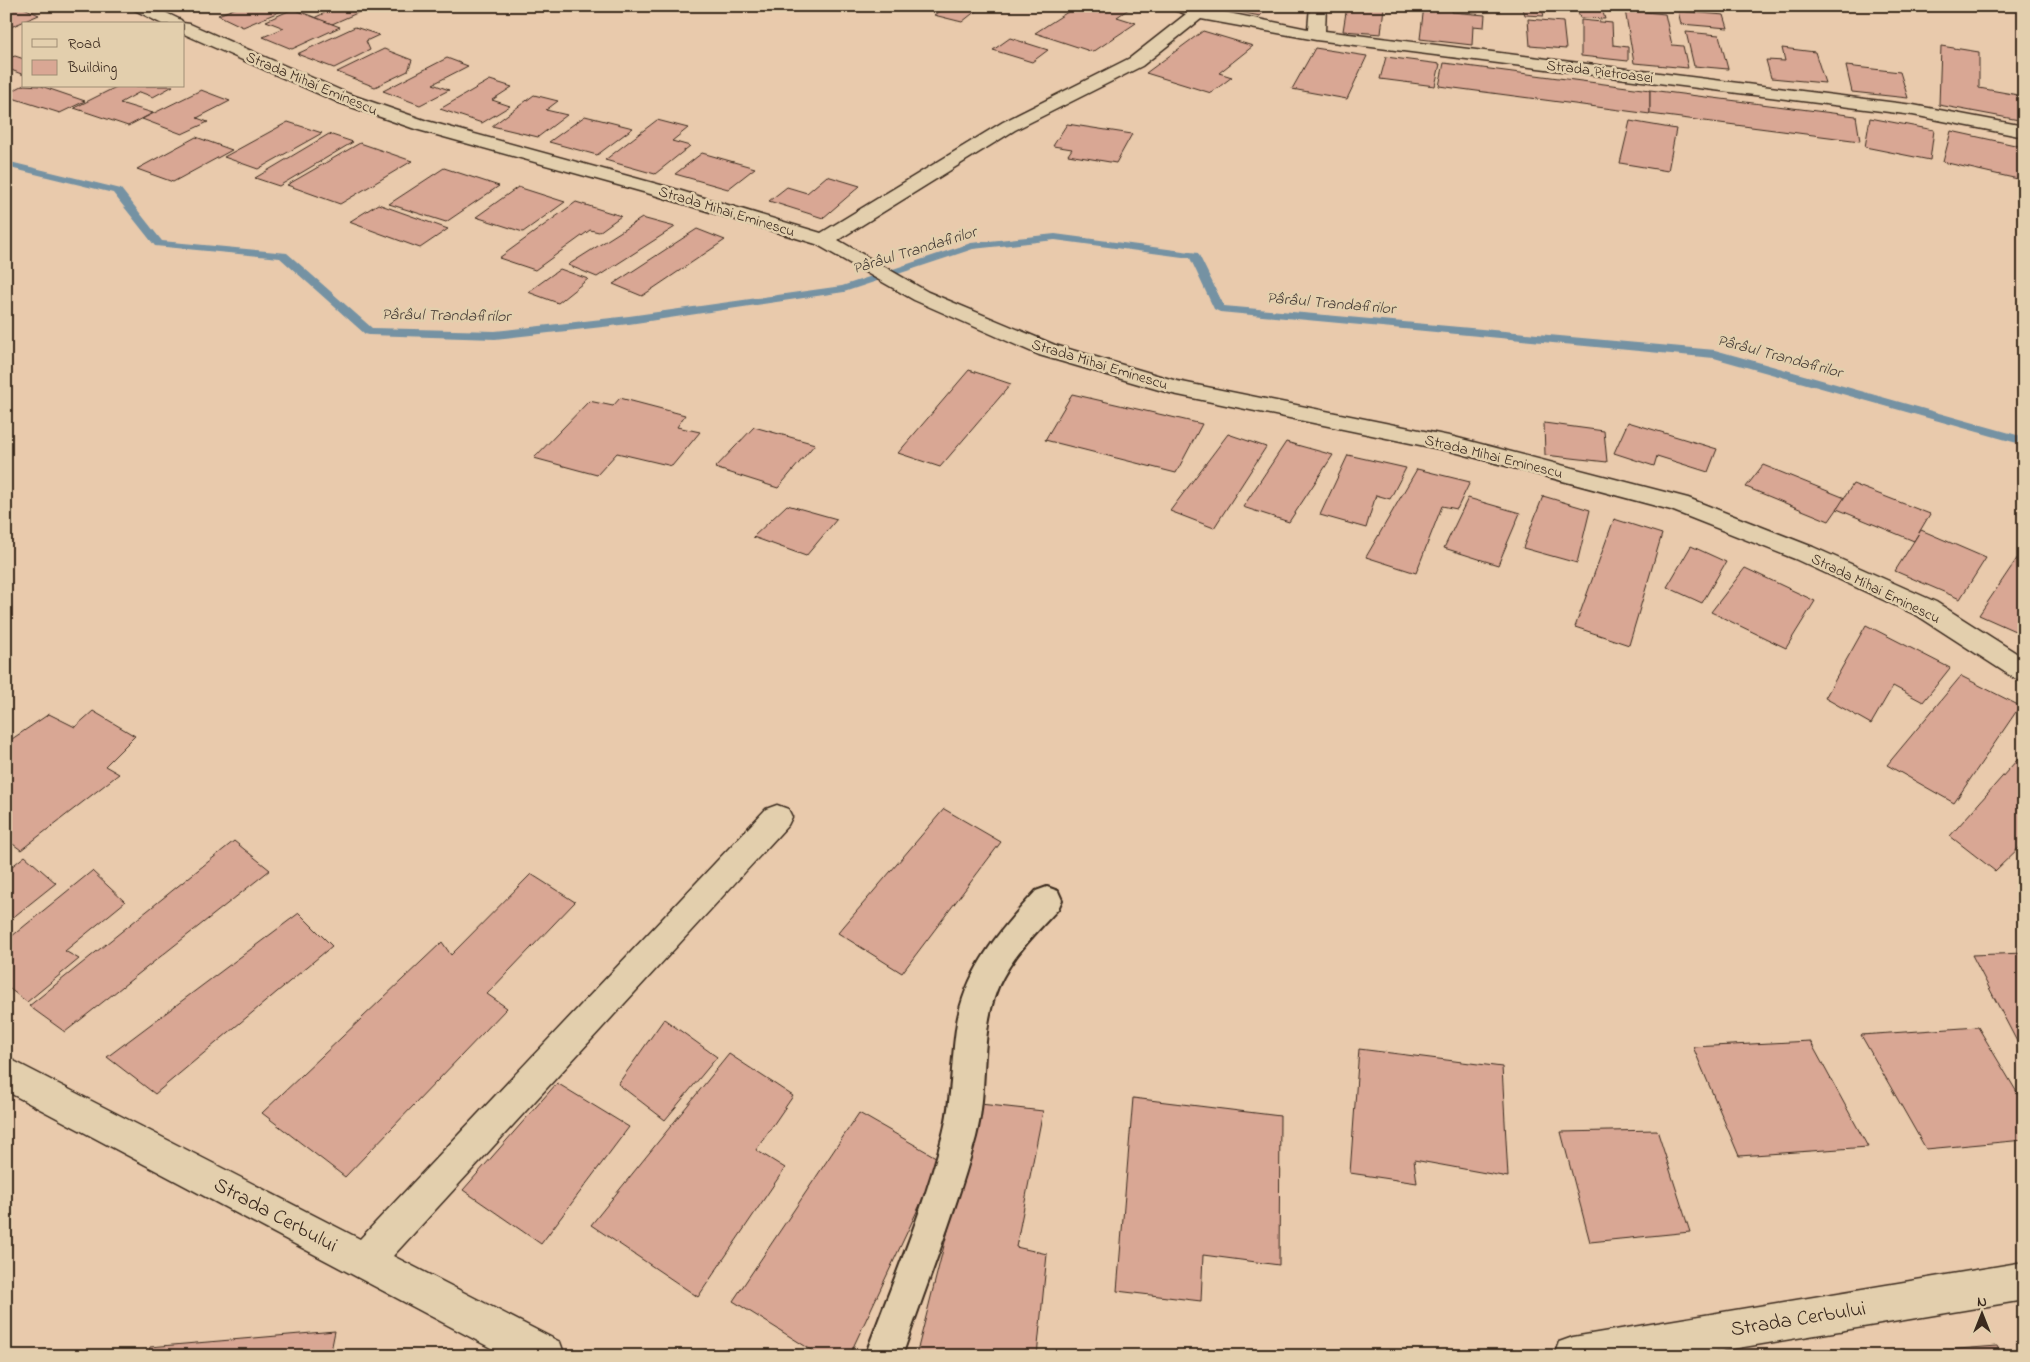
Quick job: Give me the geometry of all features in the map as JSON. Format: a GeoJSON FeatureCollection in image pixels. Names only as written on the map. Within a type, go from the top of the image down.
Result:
{"type":"FeatureCollection","features":[{"type":"Feature","properties":{"kind":"street","name":"Strada Mihai Eminescu"},"geometry":{"type":"LineString","coordinates":[[139,6],[175,20]]}},
{"type":"Feature","properties":{"kind":"street","name":"Strada Pietroasei"},"geometry":{"type":"LineString","coordinates":[[1177,6],[1198,13],[1316,35],[1913,110],[2024,132]]}},
{"type":"Feature","properties":{"kind":"street"},"geometry":{"type":"LineString","coordinates":[[1316,35],[1318,6]]}},
{"type":"Feature","properties":{"kind":"street"},"geometry":{"type":"LineString","coordinates":[[823,240],[1009,126],[1136,62],[1198,13]]}},
{"type":"Feature","properties":{"kind":"street","name":"Strada Mihai Eminescu"},"geometry":{"type":"LineString","coordinates":[[185,25],[343,98],[421,125],[661,190],[823,240],[921,296],[1047,350],[1173,387],[1454,445],[1678,504],[1804,553],[1927,609],[2024,671]]}},
{"type":"Feature","properties":{"kind":"street"},"geometry":{"type":"LineString","coordinates":[[364,1260],[777,817]]}},
{"type":"Feature","properties":{"kind":"street","name":"Strada Cerbului"},"geometry":{"type":"LineString","coordinates":[[6,1073],[546,1356]]}},
{"type":"Feature","properties":{"kind":"street","name":"Strada Cerbului"},"geometry":{"type":"LineString","coordinates":[[1573,1356],[2024,1280]]}},
{"type":"Feature","properties":{"kind":"lane"},"geometry":{"type":"LineString","coordinates":[[883,1356],[928,1238],[960,1131],[967,1092],[974,1013],[985,981],[1003,951],[1047,900]]}},
{"type":"Feature","properties":{"kind":"building"},"geometry":{"type":"Polygon","coordinates":[[[20,6],[39,15],[6,29],[6,12],[20,6]]]}},
{"type":"Feature","properties":{"kind":"building"},"geometry":{"type":"Polygon","coordinates":[[[241,6],[279,6],[286,9],[243,27],[218,15],[241,6]]]}},
{"type":"Feature","properties":{"kind":"building"},"geometry":{"type":"Polygon","coordinates":[[[339,6],[354,6],[364,10],[332,24],[314,18],[339,6]]]}},
{"type":"Feature","properties":{"kind":"building"},"geometry":{"type":"Polygon","coordinates":[[[946,6],[982,6],[962,22],[934,15],[946,6]]]}},
{"type":"Feature","properties":{"kind":"building"},"geometry":{"type":"Polygon","coordinates":[[[1077,6],[1133,6],[1117,17],[1136,23],[1093,52],[1035,33],[1077,6]]]}},
{"type":"Feature","properties":{"kind":"building"},"geometry":{"type":"Polygon","coordinates":[[[1233,6],[1268,6],[1260,16],[1230,10],[1233,6]]]}},
{"type":"Feature","properties":{"kind":"building"},"geometry":{"type":"Polygon","coordinates":[[[1347,6],[1416,6],[1415,10],[1384,7],[1381,34],[1343,31],[1347,6]]]}},
{"type":"Feature","properties":{"kind":"building"},"geometry":{"type":"Polygon","coordinates":[[[1424,6],[1453,6],[1452,12],[1485,15],[1484,27],[1473,26],[1472,45],[1420,39],[1424,6]]]}},
{"type":"Feature","properties":{"kind":"building"},"geometry":{"type":"Polygon","coordinates":[[[1522,6],[1541,6],[1544,16],[1525,15],[1522,6]]]}},
{"type":"Feature","properties":{"kind":"building"},"geometry":{"type":"Polygon","coordinates":[[[1576,6],[1601,6],[1605,19],[1580,18],[1576,6]]]}},
{"type":"Feature","properties":{"kind":"building"},"geometry":{"type":"Polygon","coordinates":[[[293,9],[340,27],[292,49],[263,37],[284,28],[266,21],[293,9]]]}},
{"type":"Feature","properties":{"kind":"building"},"geometry":{"type":"Polygon","coordinates":[[[1625,10],[1665,14],[1672,45],[1683,46],[1688,68],[1634,63],[1625,10]]]}},
{"type":"Feature","properties":{"kind":"building"},"geometry":{"type":"Polygon","coordinates":[[[1678,11],[1724,15],[1728,28],[1681,24],[1678,11]]]}},
{"type":"Feature","properties":{"kind":"building"},"geometry":{"type":"Polygon","coordinates":[[[1528,19],[1563,22],[1566,49],[1530,46],[1528,19]]]}},
{"type":"Feature","properties":{"kind":"building"},"geometry":{"type":"Polygon","coordinates":[[[1581,20],[1612,23],[1613,45],[1628,47],[1628,61],[1581,56],[1581,20]]]}},
{"type":"Feature","properties":{"kind":"building"},"geometry":{"type":"Polygon","coordinates":[[[355,27],[379,35],[366,41],[370,50],[334,68],[297,54],[355,27]]]}},
{"type":"Feature","properties":{"kind":"building"},"geometry":{"type":"Polygon","coordinates":[[[1203,31],[1253,46],[1219,73],[1232,77],[1211,93],[1146,73],[1203,31]]]}},
{"type":"Feature","properties":{"kind":"building"},"geometry":{"type":"Polygon","coordinates":[[[1686,32],[1719,35],[1728,69],[1694,66],[1686,32]]]}},
{"type":"Feature","properties":{"kind":"building"},"geometry":{"type":"Polygon","coordinates":[[[1010,38],[1048,50],[1032,62],[993,50],[1010,38]]]}},
{"type":"Feature","properties":{"kind":"building"},"geometry":{"type":"Polygon","coordinates":[[[1941,46],[1979,52],[1979,88],[2018,95],[2019,120],[1939,105],[1941,46]]]}},
{"type":"Feature","properties":{"kind":"building"},"geometry":{"type":"Polygon","coordinates":[[[1315,48],[1367,56],[1347,99],[1292,89],[1315,48]]]}},
{"type":"Feature","properties":{"kind":"building"},"geometry":{"type":"Polygon","coordinates":[[[1782,48],[1815,52],[1825,83],[1771,78],[1766,60],[1785,61],[1782,48]]]}},
{"type":"Feature","properties":{"kind":"building"},"geometry":{"type":"Polygon","coordinates":[[[384,49],[412,60],[408,71],[375,87],[337,72],[384,49]]]}},
{"type":"Feature","properties":{"kind":"building"},"geometry":{"type":"Polygon","coordinates":[[[15,56],[22,58],[22,74],[6,68],[6,59],[15,56]]]}},
{"type":"Feature","properties":{"kind":"building"},"geometry":{"type":"Polygon","coordinates":[[[1386,57],[1440,64],[1435,86],[1380,79],[1386,57]]]}},
{"type":"Feature","properties":{"kind":"building"},"geometry":{"type":"Polygon","coordinates":[[[447,58],[468,66],[433,84],[449,90],[420,105],[383,91],[447,58]]]}},
{"type":"Feature","properties":{"kind":"building"},"geometry":{"type":"Polygon","coordinates":[[[1444,63],[1650,90],[1650,114],[1439,86],[1444,63]]]}},
{"type":"Feature","properties":{"kind":"building"},"geometry":{"type":"Polygon","coordinates":[[[1846,66],[1900,72],[1908,98],[1852,92],[1846,66]]]}},
{"type":"Feature","properties":{"kind":"building"},"geometry":{"type":"Polygon","coordinates":[[[490,80],[512,87],[492,100],[510,106],[482,123],[440,109],[490,80]]]}},
{"type":"Feature","properties":{"kind":"building"},"geometry":{"type":"Polygon","coordinates":[[[22,86],[22,88],[47,88],[85,101],[60,113],[6,96],[6,94],[22,86]]]}},
{"type":"Feature","properties":{"kind":"building"},"geometry":{"type":"Polygon","coordinates":[[[114,88],[169,88],[153,97],[140,92],[120,103],[153,113],[128,126],[74,108],[114,88]]]}},
{"type":"Feature","properties":{"kind":"building"},"geometry":{"type":"Polygon","coordinates":[[[201,90],[230,101],[197,118],[208,122],[182,134],[142,119],[201,90]]]}},
{"type":"Feature","properties":{"kind":"building"},"geometry":{"type":"Polygon","coordinates":[[[1650,90],[1856,116],[1860,141],[1650,114],[1650,90]]]}},
{"type":"Feature","properties":{"kind":"building"},"geometry":{"type":"Polygon","coordinates":[[[534,95],[558,101],[546,110],[567,115],[538,137],[492,126],[534,95]]]}},
{"type":"Feature","properties":{"kind":"building"},"geometry":{"type":"Polygon","coordinates":[[[585,116],[633,128],[597,155],[549,142],[585,116]]]}},
{"type":"Feature","properties":{"kind":"building"},"geometry":{"type":"Polygon","coordinates":[[[1870,118],[1934,130],[1930,160],[1865,147],[1870,118]]]}},
{"type":"Feature","properties":{"kind":"building"},"geometry":{"type":"Polygon","coordinates":[[[657,120],[688,128],[672,141],[690,146],[655,174],[605,160],[657,120]]]}},
{"type":"Feature","properties":{"kind":"building"},"geometry":{"type":"Polygon","coordinates":[[[1630,121],[1676,129],[1668,171],[1620,163],[1630,121]]]}},
{"type":"Feature","properties":{"kind":"building"},"geometry":{"type":"Polygon","coordinates":[[[288,122],[322,133],[258,169],[224,157],[288,122]]]}},
{"type":"Feature","properties":{"kind":"building"},"geometry":{"type":"Polygon","coordinates":[[[1067,124],[1132,134],[1116,163],[1068,155],[1072,149],[1053,146],[1067,124]]]}},
{"type":"Feature","properties":{"kind":"building"},"geometry":{"type":"Polygon","coordinates":[[[1951,131],[2024,147],[2018,179],[1943,162],[1951,131]]]}},
{"type":"Feature","properties":{"kind":"building"},"geometry":{"type":"Polygon","coordinates":[[[329,134],[353,142],[279,186],[255,178],[329,134]]]}},
{"type":"Feature","properties":{"kind":"building"},"geometry":{"type":"Polygon","coordinates":[[[196,137],[232,150],[173,182],[137,169],[196,137]]]}},
{"type":"Feature","properties":{"kind":"building"},"geometry":{"type":"Polygon","coordinates":[[[360,143],[412,161],[340,204],[287,185],[360,143]]]}},
{"type":"Feature","properties":{"kind":"building"},"geometry":{"type":"Polygon","coordinates":[[[702,153],[755,168],[728,189],[675,174],[702,153]]]}},
{"type":"Feature","properties":{"kind":"building"},"geometry":{"type":"Polygon","coordinates":[[[444,168],[499,186],[446,222],[389,204],[444,168]]]}},
{"type":"Feature","properties":{"kind":"building"},"geometry":{"type":"Polygon","coordinates":[[[827,176],[860,186],[823,218],[769,201],[787,187],[807,193],[827,176]]]}},
{"type":"Feature","properties":{"kind":"building"},"geometry":{"type":"Polygon","coordinates":[[[518,187],[565,202],[523,232],[476,217],[518,187]]]}},
{"type":"Feature","properties":{"kind":"building"},"geometry":{"type":"Polygon","coordinates":[[[576,202],[621,216],[599,232],[590,230],[535,270],[499,258],[576,202]]]}},
{"type":"Feature","properties":{"kind":"building"},"geometry":{"type":"Polygon","coordinates":[[[378,204],[448,229],[420,248],[349,222],[378,204]]]}},
{"type":"Feature","properties":{"kind":"building"},"geometry":{"type":"Polygon","coordinates":[[[642,218],[675,227],[597,277],[568,265],[642,218]]]}},
{"type":"Feature","properties":{"kind":"building"},"geometry":{"type":"Polygon","coordinates":[[[697,229],[725,240],[642,296],[613,284],[697,229]]]}},
{"type":"Feature","properties":{"kind":"building"},"geometry":{"type":"Polygon","coordinates":[[[560,269],[588,279],[558,303],[528,292],[560,269]]]}},
{"type":"Feature","properties":{"kind":"building"},"geometry":{"type":"Polygon","coordinates":[[[969,370],[1011,384],[940,467],[898,453],[969,370]]]}},
{"type":"Feature","properties":{"kind":"building"},"geometry":{"type":"Polygon","coordinates":[[[1072,394],[1202,424],[1176,473],[1045,440],[1072,394]]]}},
{"type":"Feature","properties":{"kind":"building"},"geometry":{"type":"Polygon","coordinates":[[[620,398],[685,415],[677,427],[700,432],[672,466],[617,453],[597,475],[534,458],[589,401],[613,406],[620,398]]]}},
{"type":"Feature","properties":{"kind":"building"},"geometry":{"type":"Polygon","coordinates":[[[1628,422],[1717,449],[1708,472],[1657,456],[1654,466],[1614,453],[1628,422]]]}},
{"type":"Feature","properties":{"kind":"building"},"geometry":{"type":"Polygon","coordinates":[[[1544,423],[1604,431],[1607,462],[1545,455],[1544,423]]]}},
{"type":"Feature","properties":{"kind":"building"},"geometry":{"type":"Polygon","coordinates":[[[754,427],[815,444],[778,488],[715,468],[754,427]]]}},
{"type":"Feature","properties":{"kind":"building"},"geometry":{"type":"Polygon","coordinates":[[[1228,434],[1266,447],[1214,528],[1170,511],[1228,434]]]}},
{"type":"Feature","properties":{"kind":"building"},"geometry":{"type":"Polygon","coordinates":[[[1286,442],[1333,455],[1289,522],[1243,507],[1286,442]]]}},
{"type":"Feature","properties":{"kind":"building"},"geometry":{"type":"Polygon","coordinates":[[[1348,455],[1406,468],[1390,499],[1376,495],[1366,528],[1320,515],[1348,455]]]}},
{"type":"Feature","properties":{"kind":"building"},"geometry":{"type":"Polygon","coordinates":[[[1763,465],[1845,498],[1829,521],[1746,487],[1763,465]]]}},
{"type":"Feature","properties":{"kind":"building"},"geometry":{"type":"Polygon","coordinates":[[[1417,469],[1470,482],[1457,509],[1442,506],[1416,573],[1366,557],[1417,469]]]}},
{"type":"Feature","properties":{"kind":"building"},"geometry":{"type":"Polygon","coordinates":[[[1853,484],[1930,514],[1914,541],[1837,509],[1853,484]]]}},
{"type":"Feature","properties":{"kind":"building"},"geometry":{"type":"Polygon","coordinates":[[[1543,496],[1590,510],[1577,563],[1523,548],[1543,496]]]}},
{"type":"Feature","properties":{"kind":"building"},"geometry":{"type":"Polygon","coordinates":[[[1468,498],[1520,513],[1498,565],[1444,548],[1468,498]]]}},
{"type":"Feature","properties":{"kind":"building"},"geometry":{"type":"Polygon","coordinates":[[[787,505],[837,519],[806,556],[753,537],[787,505]]]}},
{"type":"Feature","properties":{"kind":"building"},"geometry":{"type":"Polygon","coordinates":[[[1614,519],[1662,534],[1629,645],[1575,627],[1614,519]]]}},
{"type":"Feature","properties":{"kind":"building"},"geometry":{"type":"Polygon","coordinates":[[[1921,530],[1986,558],[1960,599],[1895,571],[1921,530]]]}},
{"type":"Feature","properties":{"kind":"building"},"geometry":{"type":"Polygon","coordinates":[[[1691,546],[1726,562],[1702,603],[1667,587],[1691,546]]]}},
{"type":"Feature","properties":{"kind":"building"},"geometry":{"type":"Polygon","coordinates":[[[2018,557],[2024,559],[2024,635],[1979,615],[2018,557]]]}},
{"type":"Feature","properties":{"kind":"building"},"geometry":{"type":"Polygon","coordinates":[[[1745,568],[1815,601],[1786,648],[1711,612],[1745,568]]]}},
{"type":"Feature","properties":{"kind":"building"},"geometry":{"type":"Polygon","coordinates":[[[1866,625],[1950,668],[1923,702],[1893,686],[1871,724],[1825,698],[1866,625]]]}},
{"type":"Feature","properties":{"kind":"building"},"geometry":{"type":"Polygon","coordinates":[[[1961,676],[2020,706],[1954,803],[1887,765],[1961,676]]]}},
{"type":"Feature","properties":{"kind":"building"},"geometry":{"type":"Polygon","coordinates":[[[93,711],[135,736],[105,766],[119,774],[21,850],[6,839],[6,743],[49,714],[75,727],[93,711]]]}},
{"type":"Feature","properties":{"kind":"building"},"geometry":{"type":"Polygon","coordinates":[[[2024,752],[2024,843],[1995,871],[1950,836],[2024,752]]]}},
{"type":"Feature","properties":{"kind":"building"},"geometry":{"type":"Polygon","coordinates":[[[944,809],[1001,842],[902,973],[838,933],[944,809]]]}},
{"type":"Feature","properties":{"kind":"building"},"geometry":{"type":"Polygon","coordinates":[[[234,841],[270,870],[65,1032],[29,1006],[234,841]]]}},
{"type":"Feature","properties":{"kind":"building"},"geometry":{"type":"Polygon","coordinates":[[[25,856],[56,883],[6,923],[6,871],[25,856]]]}},
{"type":"Feature","properties":{"kind":"building"},"geometry":{"type":"Polygon","coordinates":[[[92,871],[125,902],[65,951],[79,959],[27,1002],[6,986],[6,941],[92,871]]]}},
{"type":"Feature","properties":{"kind":"building"},"geometry":{"type":"Polygon","coordinates":[[[531,874],[575,902],[487,994],[507,1008],[345,1177],[262,1113],[442,942],[451,955],[531,874]]]}},
{"type":"Feature","properties":{"kind":"building"},"geometry":{"type":"Polygon","coordinates":[[[299,913],[332,946],[155,1094],[107,1057],[299,913]]]}},
{"type":"Feature","properties":{"kind":"building"},"geometry":{"type":"Polygon","coordinates":[[[2024,953],[2024,1055],[1972,955],[2024,953]]]}},
{"type":"Feature","properties":{"kind":"building"},"geometry":{"type":"Polygon","coordinates":[[[664,1019],[717,1057],[665,1120],[618,1084],[664,1019]]]}},
{"type":"Feature","properties":{"kind":"building"},"geometry":{"type":"Polygon","coordinates":[[[1978,1027],[2024,1104],[2024,1140],[1926,1149],[1861,1035],[1978,1027]]]}},
{"type":"Feature","properties":{"kind":"building"},"geometry":{"type":"Polygon","coordinates":[[[1810,1041],[1868,1147],[1739,1156],[1693,1047],[1810,1041]]]}},
{"type":"Feature","properties":{"kind":"building"},"geometry":{"type":"Polygon","coordinates":[[[1359,1049],[1502,1067],[1508,1177],[1414,1160],[1417,1183],[1350,1173],[1359,1049]]]}},
{"type":"Feature","properties":{"kind":"building"},"geometry":{"type":"Polygon","coordinates":[[[729,1054],[793,1096],[756,1150],[785,1168],[698,1297],[591,1225],[729,1054]]]}},
{"type":"Feature","properties":{"kind":"building"},"geometry":{"type":"Polygon","coordinates":[[[557,1083],[629,1127],[541,1244],[463,1190],[557,1083]]]}},
{"type":"Feature","properties":{"kind":"building"},"geometry":{"type":"Polygon","coordinates":[[[1133,1098],[1280,1116],[1279,1265],[1203,1255],[1201,1301],[1117,1291],[1133,1098]]]}},
{"type":"Feature","properties":{"kind":"building"},"geometry":{"type":"Polygon","coordinates":[[[980,1104],[1043,1111],[1016,1247],[1047,1254],[1037,1356],[916,1356],[980,1104]]]}},
{"type":"Feature","properties":{"kind":"building"},"geometry":{"type":"Polygon","coordinates":[[[859,1113],[941,1160],[849,1356],[821,1356],[733,1301],[859,1113]]]}},
{"type":"Feature","properties":{"kind":"building"},"geometry":{"type":"Polygon","coordinates":[[[1657,1130],[1690,1232],[1590,1242],[1561,1132],[1657,1130]]]}},
{"type":"Feature","properties":{"kind":"building"},"geometry":{"type":"Polygon","coordinates":[[[335,1331],[330,1356],[148,1356],[150,1347],[335,1331]]]}},
{"type":"Feature","properties":{"kind":"building"},"geometry":{"type":"Polygon","coordinates":[[[1997,1346],[2002,1356],[1880,1355],[1997,1346]]]}},
{"type":"Feature","properties":{"kind":"waterway","name":"Pârâul Trandafirilor"},"geometry":{"type":"LineString","coordinates":[[6,164],[117,191],[159,244],[283,255],[369,331],[495,335],[629,320],[844,289],[971,246],[1055,237],[1194,255],[1220,309],[1715,354],[2024,441]]}}]}
